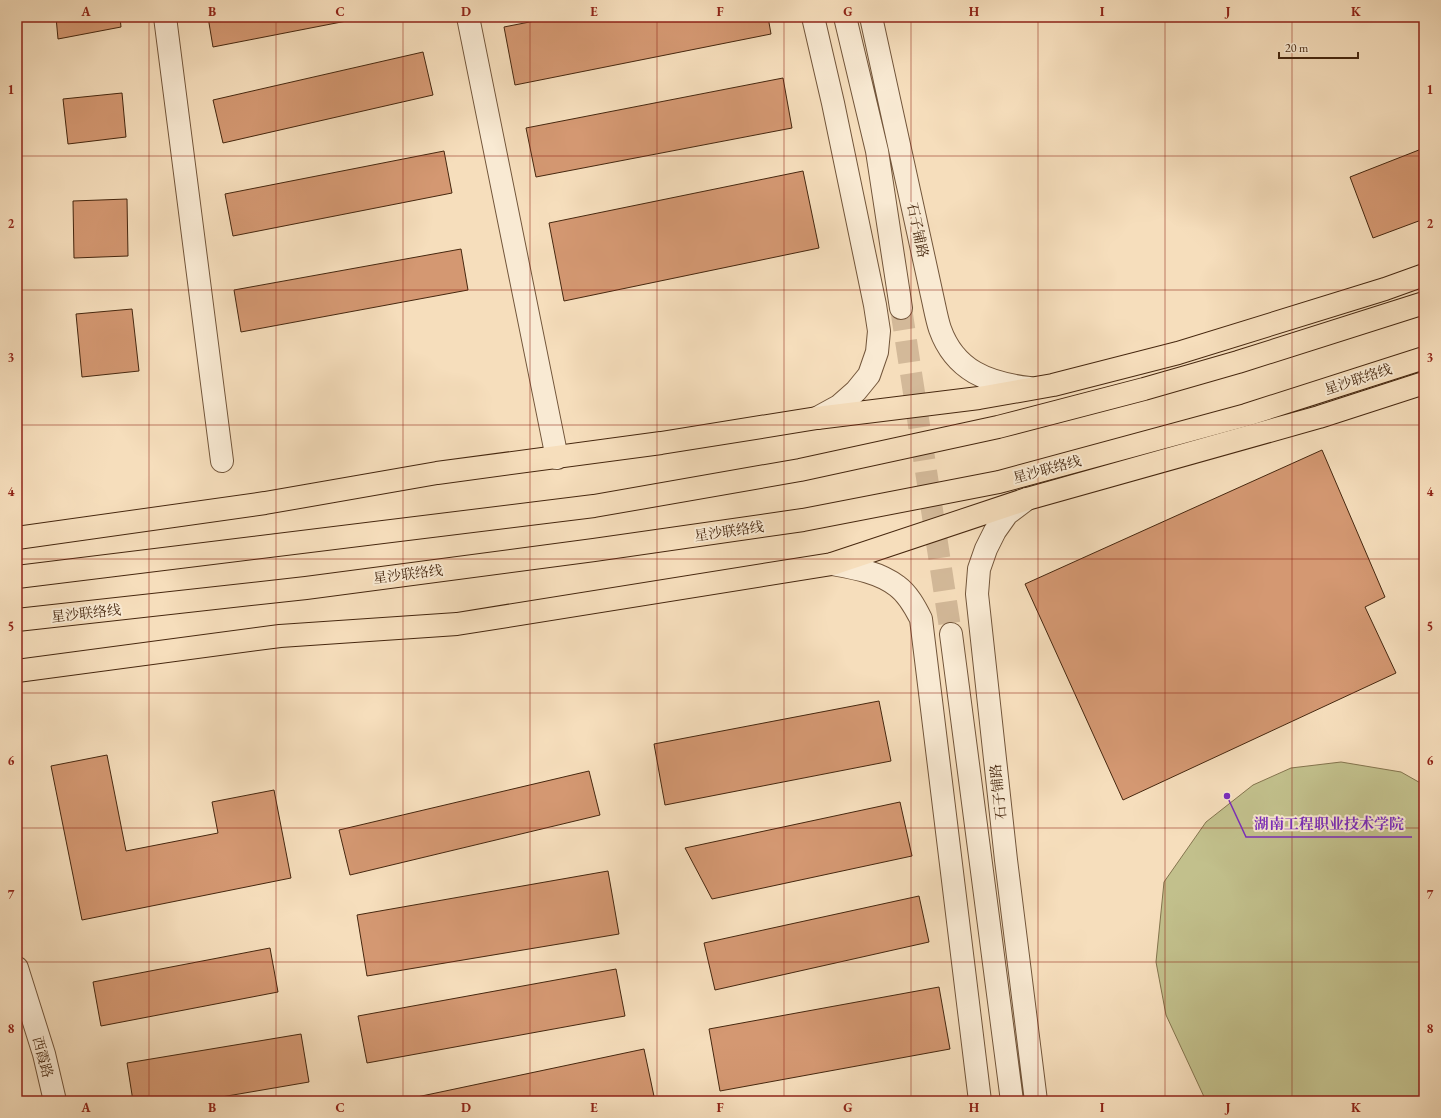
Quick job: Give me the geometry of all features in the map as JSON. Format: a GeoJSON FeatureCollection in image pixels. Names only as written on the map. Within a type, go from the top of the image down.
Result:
{"type":"FeatureCollection","features":[{"type":"Feature","properties":{"kind":"main road"},"geometry":{"type":"LineString","coordinates":[[17,538],[265,503],[437,473],[661,443],[817,418],[979,398],[1053,385],[1178,353],[1385,289],[1424,275]]}},
{"type":"Feature","properties":{"kind":"main road"},"geometry":{"type":"LineString","coordinates":[[17,577],[594,506],[800,470],[998,426],[1144,389],[1238,362],[1424,303]]}},
{"type":"Feature","properties":{"kind":"main road","name":"星沙联络线"},"geometry":{"type":"LineString","coordinates":[[17,620],[306,588],[594,550],[802,520],[999,482],[1246,415],[1424,358]]}},
{"type":"Feature","properties":{"kind":"main road"},"geometry":{"type":"LineString","coordinates":[[17,671],[280,636],[457,624],[832,564],[1027,498],[1319,417],[1424,383]]}},
{"type":"Feature","properties":{"kind":"street"},"geometry":{"type":"LineString","coordinates":[[165,17],[222,461]]}},
{"type":"Feature","properties":{"kind":"street"},"geometry":{"type":"LineString","coordinates":[[468,17],[557,458]]}},
{"type":"Feature","properties":{"kind":"street"},"geometry":{"type":"LineString","coordinates":[[814,17],[875,305],[878,331],[877,352],[869,375],[856,391],[839,406],[817,418]]}},
{"type":"Feature","properties":{"kind":"street","name":"石子铺路"},"geometry":{"type":"LineString","coordinates":[[845,17],[877,151],[901,308]]}},
{"type":"Feature","properties":{"kind":"street","name":"石子铺路"},"geometry":{"type":"LineString","coordinates":[[871,17],[932,300],[940,330],[953,354],[967,368],[988,379],[1006,385],[1032,388]]}},
{"type":"Feature","properties":{"kind":"street","name":"石子铺路"},"geometry":{"type":"LineString","coordinates":[[1027,498],[1007,514],[995,531],[986,549],[980,568],[976,594],[1006,860],[1036,1101]]}},
{"type":"Feature","properties":{"kind":"street"},"geometry":{"type":"LineString","coordinates":[[832,564],[859,569],[898,586],[912,602],[921,619],[980,1101]]}},
{"type":"Feature","properties":{"kind":"street","name":"石子铺路"},"geometry":{"type":"LineString","coordinates":[[951,634],[1012,1101]]}},
{"type":"Feature","properties":{"kind":"street","name":"西霞路"},"geometry":{"type":"LineString","coordinates":[[17,968],[44,1054],[55,1101]]}},
{"type":"Feature","properties":{"kind":"shaded area"},"geometry":{"type":"Polygon","coordinates":[[[1341,762],[1401,772],[1424,785],[1424,1101],[1206,1101],[1166,1015],[1156,962],[1164,882],[1206,822],[1253,785],[1291,768],[1341,762]]]}},
{"type":"Feature","properties":{"kind":"building"},"geometry":{"type":"Polygon","coordinates":[[[56,17],[120,17],[121,27],[58,39],[56,17]]]}},
{"type":"Feature","properties":{"kind":"building"},"geometry":{"type":"Polygon","coordinates":[[[208,17],[367,17],[213,47],[208,17]]]}},
{"type":"Feature","properties":{"kind":"building"},"geometry":{"type":"Polygon","coordinates":[[[555,17],[768,17],[771,34],[515,85],[504,27],[555,17]]]}},
{"type":"Feature","properties":{"kind":"building"},"geometry":{"type":"Polygon","coordinates":[[[423,52],[433,95],[223,143],[213,100],[423,52]]]}},
{"type":"Feature","properties":{"kind":"building"},"geometry":{"type":"Polygon","coordinates":[[[783,78],[792,128],[536,177],[526,128],[783,78]]]}},
{"type":"Feature","properties":{"kind":"building"},"geometry":{"type":"Polygon","coordinates":[[[122,93],[126,137],[68,144],[63,99],[122,93]]]}},
{"type":"Feature","properties":{"kind":"building"},"geometry":{"type":"Polygon","coordinates":[[[1424,148],[1424,219],[1373,238],[1350,177],[1424,148]]]}},
{"type":"Feature","properties":{"kind":"building"},"geometry":{"type":"Polygon","coordinates":[[[444,151],[452,193],[233,236],[225,194],[444,151]]]}},
{"type":"Feature","properties":{"kind":"building"},"geometry":{"type":"Polygon","coordinates":[[[803,171],[819,248],[564,301],[549,223],[803,171]]]}},
{"type":"Feature","properties":{"kind":"building"},"geometry":{"type":"Polygon","coordinates":[[[127,199],[128,256],[74,258],[73,201],[127,199]]]}},
{"type":"Feature","properties":{"kind":"building"},"geometry":{"type":"Polygon","coordinates":[[[461,249],[468,290],[241,332],[234,290],[461,249]]]}},
{"type":"Feature","properties":{"kind":"building"},"geometry":{"type":"Polygon","coordinates":[[[132,309],[139,371],[82,377],[76,314],[132,309]]]}},
{"type":"Feature","properties":{"kind":"building"},"geometry":{"type":"Polygon","coordinates":[[[1322,450],[1385,597],[1365,607],[1396,673],[1123,800],[1025,584],[1322,450]]]}},
{"type":"Feature","properties":{"kind":"building"},"geometry":{"type":"Polygon","coordinates":[[[879,701],[891,761],[665,805],[654,744],[879,701]]]}},
{"type":"Feature","properties":{"kind":"building"},"geometry":{"type":"Polygon","coordinates":[[[107,755],[126,851],[218,833],[212,802],[274,790],[291,878],[82,920],[51,766],[107,755]]]}},
{"type":"Feature","properties":{"kind":"building"},"geometry":{"type":"Polygon","coordinates":[[[589,771],[600,815],[350,875],[339,830],[589,771]]]}},
{"type":"Feature","properties":{"kind":"building"},"geometry":{"type":"Polygon","coordinates":[[[900,802],[912,856],[712,899],[685,848],[900,802]]]}},
{"type":"Feature","properties":{"kind":"building"},"geometry":{"type":"Polygon","coordinates":[[[608,871],[619,934],[367,976],[357,915],[608,871]]]}},
{"type":"Feature","properties":{"kind":"building"},"geometry":{"type":"Polygon","coordinates":[[[919,896],[929,942],[715,990],[704,943],[919,896]]]}},
{"type":"Feature","properties":{"kind":"building"},"geometry":{"type":"Polygon","coordinates":[[[270,948],[278,992],[101,1026],[93,982],[270,948]]]}},
{"type":"Feature","properties":{"kind":"building"},"geometry":{"type":"Polygon","coordinates":[[[616,969],[625,1016],[367,1063],[358,1016],[616,969]]]}},
{"type":"Feature","properties":{"kind":"building"},"geometry":{"type":"Polygon","coordinates":[[[939,987],[950,1049],[720,1091],[709,1029],[939,987]]]}},
{"type":"Feature","properties":{"kind":"building"},"geometry":{"type":"Polygon","coordinates":[[[301,1034],[309,1082],[198,1101],[133,1101],[127,1063],[301,1034]]]}},
{"type":"Feature","properties":{"kind":"building"},"geometry":{"type":"Polygon","coordinates":[[[644,1049],[655,1101],[398,1101],[644,1049]]]}},
{"type":"Feature","properties":{"kind":"tunnel"},"geometry":{"type":"LineString","coordinates":[[901,308],[951,634]]}},
{"type":"Feature","properties":{"kind":"place","name":"湖南工程职业技术学院"},"geometry":{"type":"Point","coordinates":[1227,796]}}]}
